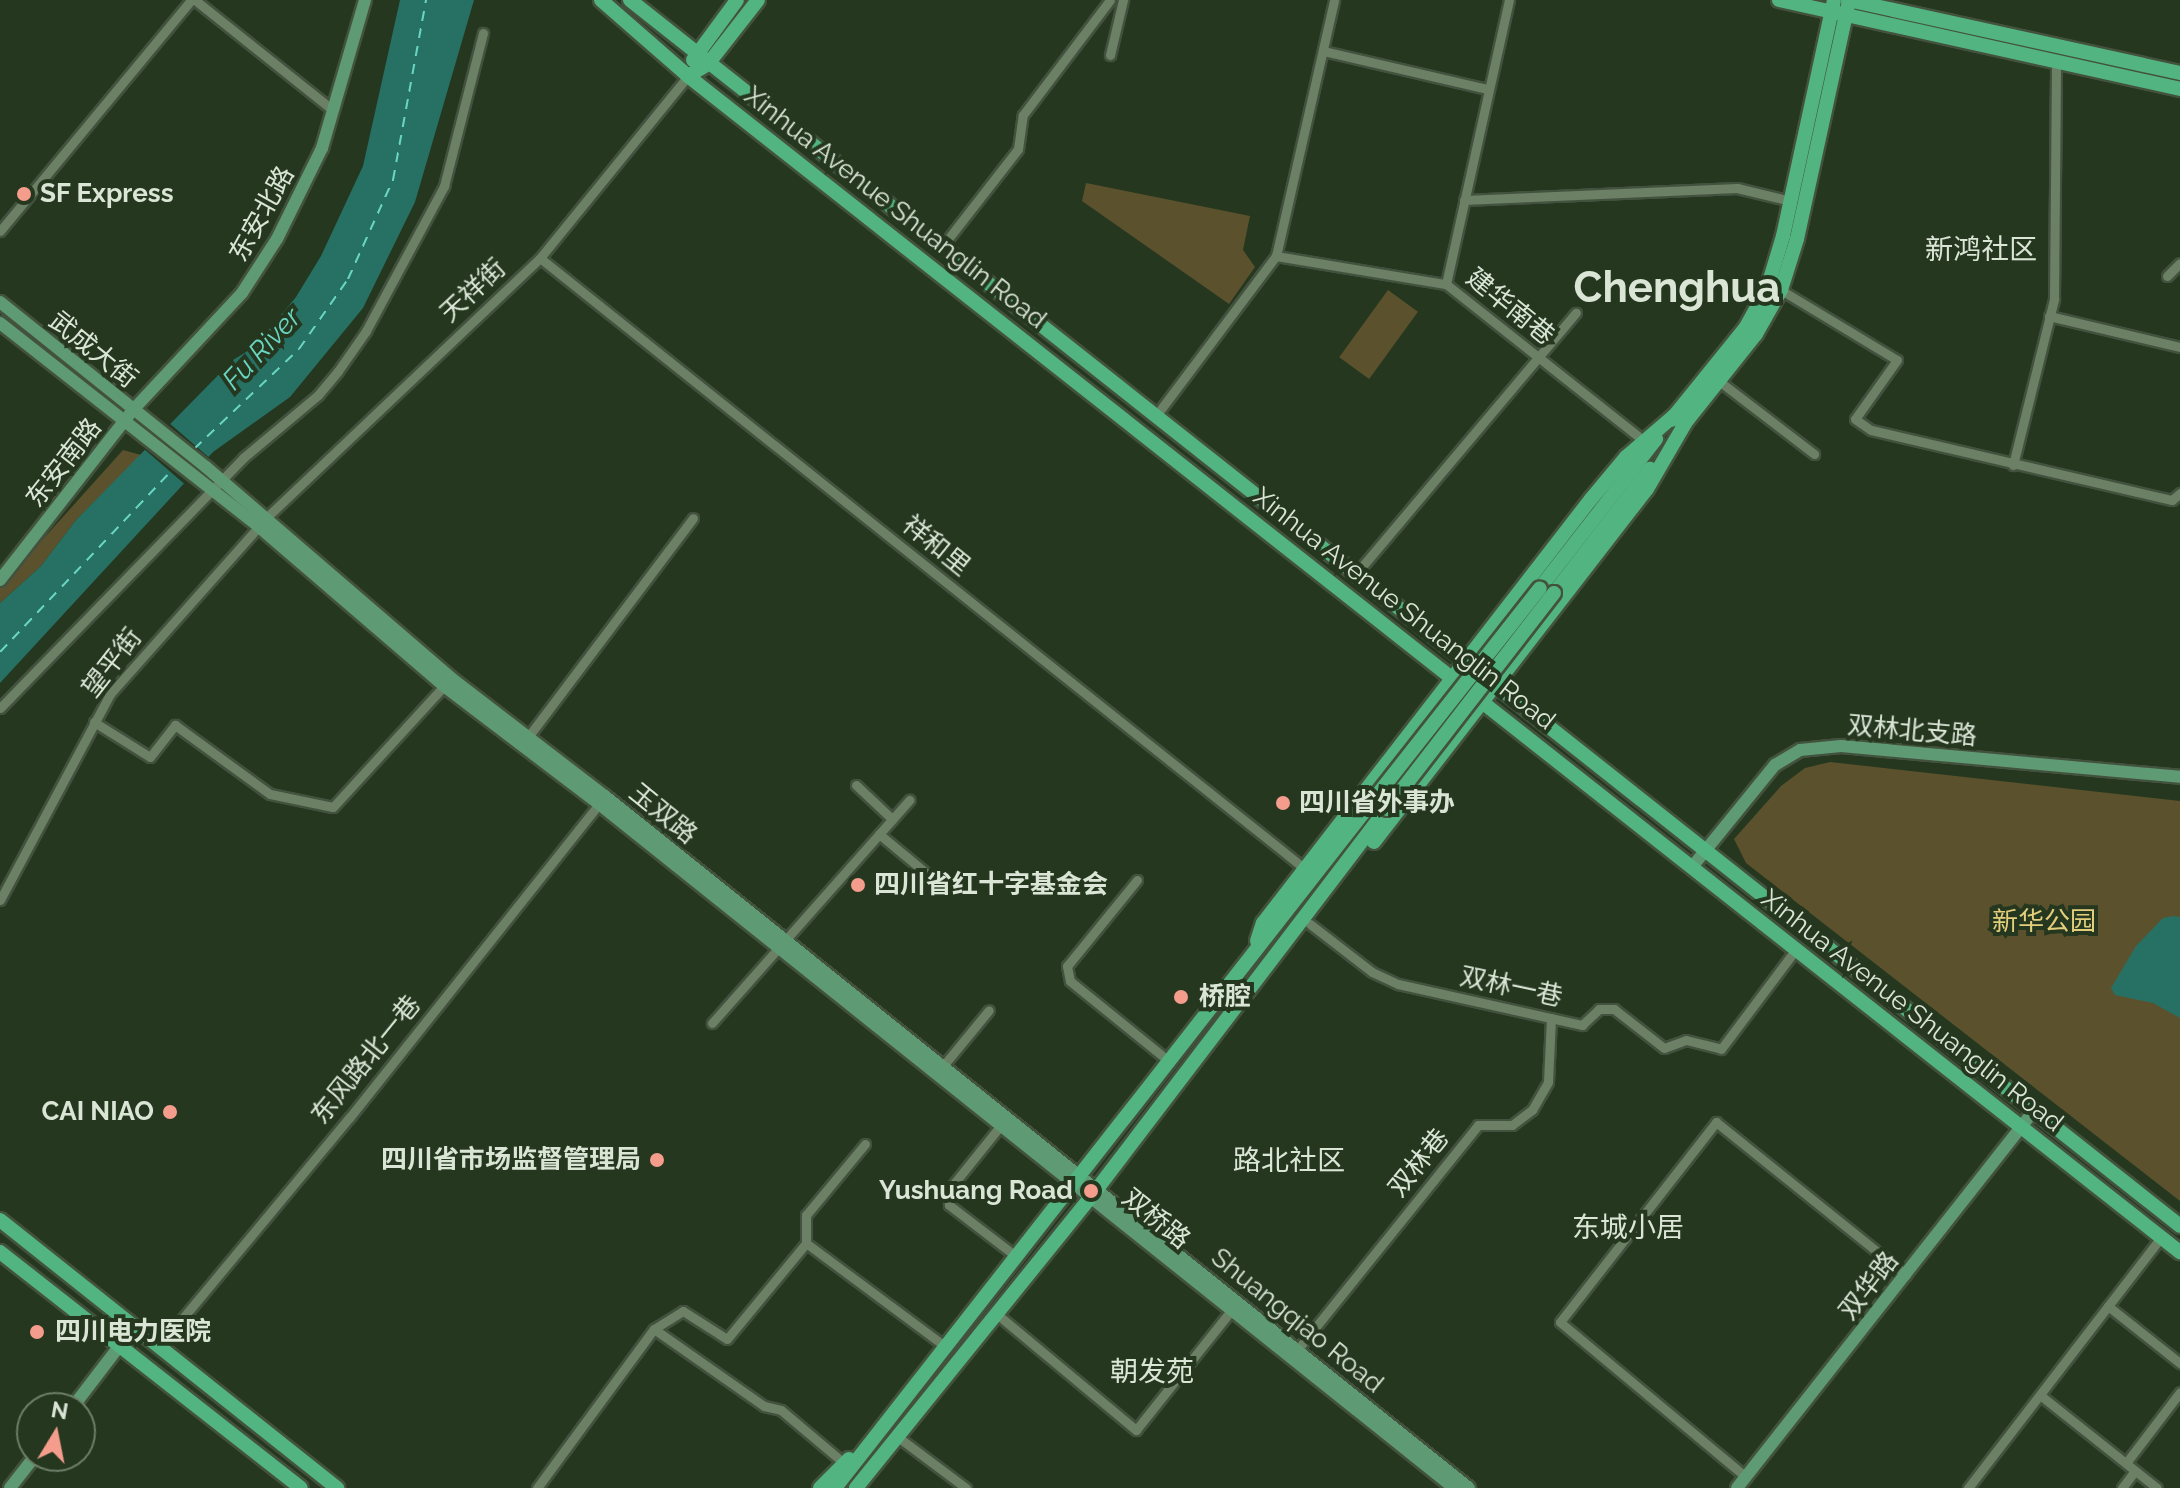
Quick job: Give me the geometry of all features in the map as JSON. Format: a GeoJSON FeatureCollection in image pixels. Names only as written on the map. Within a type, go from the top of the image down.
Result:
{"type":"FeatureCollection","features":[{"type":"Feature","properties":{"kind":"main road","name":"东安北路"},"geometry":{"type":"LineString","coordinates":[[128,416],[242,293],[309,180],[365,0]]}},
{"type":"Feature","properties":{"kind":"main road","name":"Xinhua Avenue Shuanglin Road"},"geometry":{"type":"LineString","coordinates":[[601,0],[688,76],[2180,1252]]}},
{"type":"Feature","properties":{"kind":"main road","name":"Xinhua Avenue Shuanglin Road"},"geometry":{"type":"LineString","coordinates":[[630,0],[2180,1226]]}},
{"type":"Feature","properties":{"kind":"main road"},"geometry":{"type":"LineString","coordinates":[[688,76],[695,54],[737,0]]}},
{"type":"Feature","properties":{"kind":"main road"},"geometry":{"type":"LineString","coordinates":[[688,76],[708,64],[758,0]]}},
{"type":"Feature","properties":{"kind":"main road"},"geometry":{"type":"LineString","coordinates":[[1779,0],[1843,5],[2180,73]]}},
{"type":"Feature","properties":{"kind":"main road"},"geometry":{"type":"LineString","coordinates":[[1843,5],[2056,61],[2180,89]]}},
{"type":"Feature","properties":{"kind":"main road"},"geometry":{"type":"LineString","coordinates":[[835,1488],[1374,799],[1547,590],[1681,418],[1755,312],[1774,267],[1843,5]]}},
{"type":"Feature","properties":{"kind":"main road"},"geometry":{"type":"LineString","coordinates":[[1252,954],[1263,923],[1451,677],[1626,457],[1644,441],[1681,418],[1719,381],[1756,334],[1781,290],[1797,239],[1843,5]]}},
{"type":"Feature","properties":{"kind":"main road","name":"武成大街"},"geometry":{"type":"LineString","coordinates":[[0,302],[128,416]]}},
{"type":"Feature","properties":{"kind":"main road","name":"武成大街"},"geometry":{"type":"LineString","coordinates":[[0,323],[156,436]]}},
{"type":"Feature","properties":{"kind":"main road","name":"东安南路"},"geometry":{"type":"LineString","coordinates":[[0,580],[128,416]]}},
{"type":"Feature","properties":{"kind":"main road"},"geometry":{"type":"LineString","coordinates":[[1266,965],[1310,924],[1647,489],[1681,418]]}},
{"type":"Feature","properties":{"kind":"main road","name":"玉双路"},"geometry":{"type":"LineString","coordinates":[[156,436],[206,467],[216,485],[451,678],[528,737],[1001,1125],[1078,1180]]}},
{"type":"Feature","properties":{"kind":"main road","name":"玉双路"},"geometry":{"type":"LineString","coordinates":[[156,436],[198,480],[216,485]]}},
{"type":"Feature","properties":{"kind":"main road","name":"玉双路"},"geometry":{"type":"LineString","coordinates":[[262,522],[444,686],[602,800]]}},
{"type":"Feature","properties":{"kind":"main road"},"geometry":{"type":"LineString","coordinates":[[856,1488],[1094,1193],[1387,809],[1547,590]]}},
{"type":"Feature","properties":{"kind":"main road","name":"双林北支路"},"geometry":{"type":"LineString","coordinates":[[1692,867],[1775,765],[1800,750],[1841,746],[2180,777]]}},
{"type":"Feature","properties":{"kind":"main road","name":"玉双路"},"geometry":{"type":"LineString","coordinates":[[781,943],[943,1066],[1094,1193]]}},
{"type":"Feature","properties":{"kind":"main road","name":"双华路"},"geometry":{"type":"LineString","coordinates":[[1737,1488],[2034,1110]]}},
{"type":"Feature","properties":{"kind":"main road","name":"双桥路"},"geometry":{"type":"LineString","coordinates":[[1094,1193],[1235,1305],[1454,1488]]}},
{"type":"Feature","properties":{"kind":"main road"},"geometry":{"type":"LineString","coordinates":[[0,1220],[337,1488]]}},
{"type":"Feature","properties":{"kind":"main road"},"geometry":{"type":"LineString","coordinates":[[0,1252],[301,1488]]}},
{"type":"Feature","properties":{"kind":"main road","name":"Shuangqiao Road"},"geometry":{"type":"LineString","coordinates":[[1235,1305],[1298,1349],[1469,1488]]}},
{"type":"Feature","properties":{"kind":"main road"},"geometry":{"type":"LineString","coordinates":[[84,1392],[121,1344]]}},
{"type":"Feature","properties":{"kind":"main road"},"geometry":{"type":"LineString","coordinates":[[820,1488],[871,1441]]}},
{"type":"Feature","properties":{"kind":"main road"},"geometry":{"type":"LineString","coordinates":[[866,1488],[886,1450]]}},
{"type":"Feature","properties":{"kind":"main road"},"geometry":{"type":"LineString","coordinates":[[10,1488],[22,1472]]}},
{"type":"Feature","properties":{"kind":"street"},"geometry":{"type":"LineString","coordinates":[[0,231],[193,0],[333,110]]}},
{"type":"Feature","properties":{"kind":"street"},"geometry":{"type":"LineString","coordinates":[[941,248],[1018,149],[1023,115],[1110,0]]}},
{"type":"Feature","properties":{"kind":"street"},"geometry":{"type":"LineString","coordinates":[[1110,55],[1123,0]]}},
{"type":"Feature","properties":{"kind":"street"},"geometry":{"type":"LineString","coordinates":[[1155,417],[1276,256],[1334,0]]}},
{"type":"Feature","properties":{"kind":"street"},"geometry":{"type":"LineString","coordinates":[[1446,284],[1509,0]]}},
{"type":"Feature","properties":{"kind":"street"},"geometry":{"type":"LineString","coordinates":[[0,708],[216,485],[318,395],[366,331],[444,186],[483,33]]}},
{"type":"Feature","properties":{"kind":"street"},"geometry":{"type":"LineString","coordinates":[[1323,51],[1488,89]]}},
{"type":"Feature","properties":{"kind":"street"},"geometry":{"type":"LineString","coordinates":[[2013,465],[2054,299],[2056,61]]}},
{"type":"Feature","properties":{"kind":"street","name":"天祥街"},"geometry":{"type":"LineString","coordinates":[[262,522],[540,258],[688,76]]}},
{"type":"Feature","properties":{"kind":"street"},"geometry":{"type":"LineString","coordinates":[[1464,200],[1737,188],[1791,201]]}},
{"type":"Feature","properties":{"kind":"street","name":"建华南巷"},"geometry":{"type":"LineString","coordinates":[[1276,256],[1446,284],[1644,441]]}},
{"type":"Feature","properties":{"kind":"street","name":"祥和里"},"geometry":{"type":"LineString","coordinates":[[540,258],[1305,869]]}},
{"type":"Feature","properties":{"kind":"street"},"geometry":{"type":"LineString","coordinates":[[2167,276],[2180,263]]}},
{"type":"Feature","properties":{"kind":"street"},"geometry":{"type":"LineString","coordinates":[[1781,290],[1897,360],[1855,419],[1871,430],[2172,500],[2180,493]]}},
{"type":"Feature","properties":{"kind":"street"},"geometry":{"type":"LineString","coordinates":[[1355,575],[1540,360],[1576,313]]}},
{"type":"Feature","properties":{"kind":"street"},"geometry":{"type":"LineString","coordinates":[[2049,316],[2180,347]]}},
{"type":"Feature","properties":{"kind":"street"},"geometry":{"type":"LineString","coordinates":[[1719,381],[1814,454]]}},
{"type":"Feature","properties":{"kind":"street"},"geometry":{"type":"LineString","coordinates":[[528,737],[693,518]]}},
{"type":"Feature","properties":{"kind":"street","name":"望平街"},"geometry":{"type":"LineString","coordinates":[[0,900],[110,694],[262,522]]}},
{"type":"Feature","properties":{"kind":"street"},"geometry":{"type":"LineString","coordinates":[[94,722],[150,757],[175,725],[270,794],[333,807],[444,686]]}},
{"type":"Feature","properties":{"kind":"street"},"geometry":{"type":"LineString","coordinates":[[856,785],[892,819]]}},
{"type":"Feature","properties":{"kind":"street","name":"东风路北一巷"},"geometry":{"type":"LineString","coordinates":[[158,1348],[350,1117],[602,800]]}},
{"type":"Feature","properties":{"kind":"street"},"geometry":{"type":"LineString","coordinates":[[712,1023],[909,800]]}},
{"type":"Feature","properties":{"kind":"street"},"geometry":{"type":"LineString","coordinates":[[879,834],[931,877]]}},
{"type":"Feature","properties":{"kind":"street"},"geometry":{"type":"LineString","coordinates":[[1137,880],[1067,966],[1070,981],[1170,1062]]}},
{"type":"Feature","properties":{"kind":"street","name":"双林一巷"},"geometry":{"type":"LineString","coordinates":[[1310,924],[1372,972],[1398,984],[1582,1025],[1599,1009],[1614,1009],[1664,1048],[1686,1040],[1721,1049],[1796,949]]}},
{"type":"Feature","properties":{"kind":"street"},"geometry":{"type":"LineString","coordinates":[[943,1066],[989,1010]]}},
{"type":"Feature","properties":{"kind":"street","name":"双林巷"},"geometry":{"type":"LineString","coordinates":[[1298,1349],[1478,1125],[1512,1125],[1532,1110],[1548,1082],[1551,1018]]}},
{"type":"Feature","properties":{"kind":"street"},"geometry":{"type":"LineString","coordinates":[[1746,1477],[1560,1322],[1716,1122],[1906,1275]]}},
{"type":"Feature","properties":{"kind":"street"},"geometry":{"type":"LineString","coordinates":[[1001,1125],[948,1191],[949,1205],[1017,1257]]}},
{"type":"Feature","properties":{"kind":"street"},"geometry":{"type":"LineString","coordinates":[[537,1488],[654,1329],[683,1311],[727,1339],[806,1243],[806,1215],[865,1144]]}},
{"type":"Feature","properties":{"kind":"street"},"geometry":{"type":"LineString","coordinates":[[1968,1488],[2161,1237]]}},
{"type":"Feature","properties":{"kind":"street"},"geometry":{"type":"LineString","coordinates":[[806,1243],[946,1347]]}},
{"type":"Feature","properties":{"kind":"street"},"geometry":{"type":"LineString","coordinates":[[998,1315],[1136,1430],[1235,1305]]}},
{"type":"Feature","properties":{"kind":"street"},"geometry":{"type":"LineString","coordinates":[[2108,1306],[2180,1363]]}},
{"type":"Feature","properties":{"kind":"street"},"geometry":{"type":"LineString","coordinates":[[654,1329],[764,1406],[781,1410],[844,1463]]}},
{"type":"Feature","properties":{"kind":"street"},"geometry":{"type":"LineString","coordinates":[[2126,1463],[2180,1392]]}},
{"type":"Feature","properties":{"kind":"street"},"geometry":{"type":"LineString","coordinates":[[2040,1395],[2157,1488]]}},
{"type":"Feature","properties":{"kind":"street"},"geometry":{"type":"LineString","coordinates":[[898,1437],[966,1488]]}},
{"type":"Feature","properties":{"kind":"street"},"geometry":{"type":"LineString","coordinates":[[2122,1488],[2135,1471]]}},
{"type":"Feature","properties":{"kind":"green space"},"geometry":{"type":"Polygon","coordinates":[[[1086,183],[1250,216],[1243,250],[1255,267],[1229,304],[1082,201],[1086,183]]]}},
{"type":"Feature","properties":{"kind":"green space"},"geometry":{"type":"Polygon","coordinates":[[[1388,290],[1418,312],[1369,379],[1339,357],[1388,290]]]}},
{"type":"Feature","properties":{"kind":"green space"},"geometry":{"type":"Polygon","coordinates":[[[123,450],[141,455],[76,520],[41,566],[0,603],[0,587],[123,450]]]}},
{"type":"Feature","properties":{"kind":"green space","name":"新华公园"},"geometry":{"type":"Polygon","coordinates":[[[1830,762],[2180,801],[2180,1201],[1746,863],[1734,839],[1781,786],[1805,768],[1830,762]]]}},
{"type":"Feature","properties":{"kind":"water","name":"Fu River"},"geometry":{"type":"Polygon","coordinates":[[[400,0],[474,0],[415,202],[363,308],[290,397],[213,452],[0,683],[0,603],[41,566],[76,520],[233,360],[254,347],[296,297],[321,256],[363,166],[400,0]]]}},
{"type":"Feature","properties":{"kind":"water"},"geometry":{"type":"Polygon","coordinates":[[[2180,917],[2180,1018],[2153,1003],[2115,995],[2111,988],[2136,946],[2163,918],[2180,917]]]}},
{"type":"Feature","properties":{"kind":"pier"},"geometry":{"type":"Polygon","coordinates":[[[168,422],[210,458],[186,485],[144,449],[168,422]]]}},
{"type":"Feature","properties":{"kind":"ferry route"},"geometry":{"type":"LineString","coordinates":[[194,449],[299,349],[348,279],[393,180],[426,0]]}},
{"type":"Feature","properties":{"kind":"ferry route"},"geometry":{"type":"LineString","coordinates":[[0,652],[175,467]]}},
{"type":"Feature","properties":{"kind":"place","name":"SF Express"},"geometry":{"type":"Point","coordinates":[24,194]}},
{"type":"Feature","properties":{"kind":"place","name":"四川省外事办"},"geometry":{"type":"Point","coordinates":[1283,803]}},
{"type":"Feature","properties":{"kind":"place","name":"四川省红十字基金会"},"geometry":{"type":"Point","coordinates":[858,885]}},
{"type":"Feature","properties":{"kind":"place","name":"桥腔"},"geometry":{"type":"Point","coordinates":[1181,997]}},
{"type":"Feature","properties":{"kind":"place","name":"CAI NIAO"},"geometry":{"type":"Point","coordinates":[170,1112]}},
{"type":"Feature","properties":{"kind":"place","name":"四川省市场监督管理局"},"geometry":{"type":"Point","coordinates":[657,1160]}},
{"type":"Feature","properties":{"kind":"place","name":"Yushuang Road"},"geometry":{"type":"Point","coordinates":[1091,1191]}},
{"type":"Feature","properties":{"kind":"place","name":"四川电力医院"},"geometry":{"type":"Point","coordinates":[37,1332]}},
{"type":"Feature","properties":{"kind":"district","name":"新鸿社区"},"geometry":{"type":"Point","coordinates":[1981,250]}},
{"type":"Feature","properties":{"kind":"district","name":"Chenghua"},"geometry":{"type":"Point","coordinates":[1677,288]}},
{"type":"Feature","properties":{"kind":"district","name":"路北社区"},"geometry":{"type":"Point","coordinates":[1289,1161]}},
{"type":"Feature","properties":{"kind":"district","name":"东城小居"},"geometry":{"type":"Point","coordinates":[1628,1228]}},
{"type":"Feature","properties":{"kind":"district","name":"朝发苑"},"geometry":{"type":"Point","coordinates":[1152,1372]}}]}
